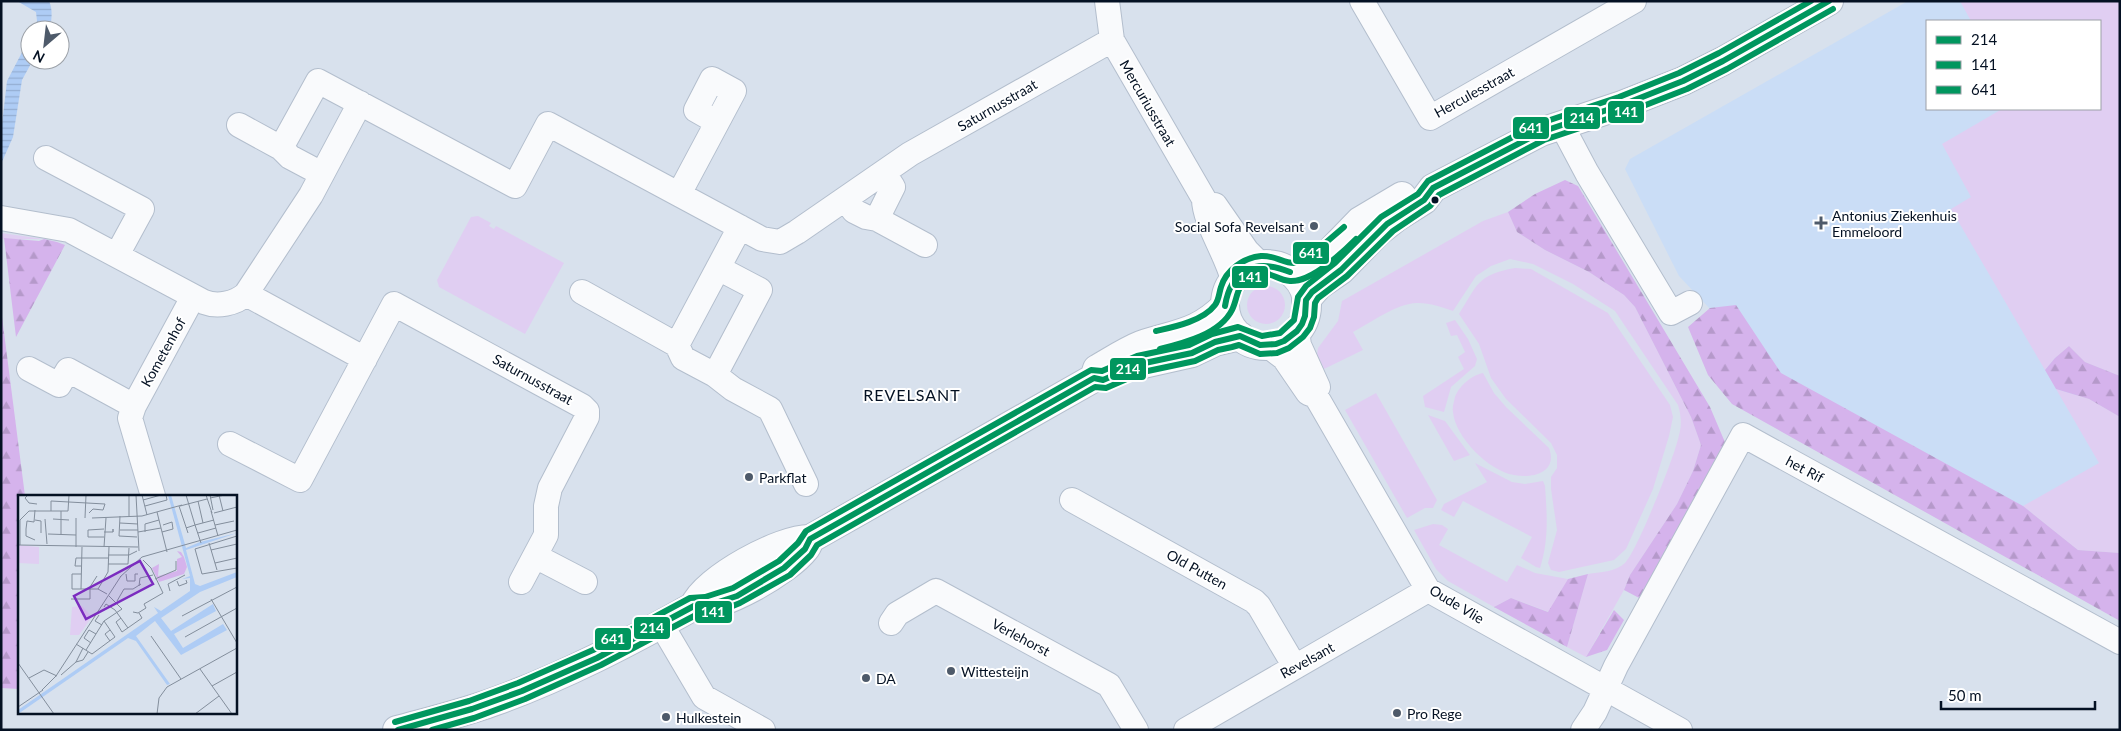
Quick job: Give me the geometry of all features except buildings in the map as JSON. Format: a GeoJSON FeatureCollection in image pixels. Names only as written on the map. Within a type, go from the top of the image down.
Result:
{"type":"FeatureCollection","features":[{"type":"Feature","properties":{"kind":"main road"},"geometry":{"type":"LineString","coordinates":[[1306,300],[1319,284],[1340,270],[1378,232],[1424,200],[1433,188],[1503,150],[1561,124],[1622,105],[1683,81],[1723,61],[1829,1]]}},
{"type":"Feature","properties":{"kind":"main road"},"geometry":{"type":"LineString","coordinates":[[1290,272],[1307,266],[1331,252],[1360,221],[1372,212],[1417,187],[1433,188]]}},
{"type":"Feature","properties":{"kind":"main road"},"geometry":{"type":"LineString","coordinates":[[1261,264],[1276,266],[1290,272],[1301,284],[1306,300],[1305,316],[1297,331],[1284,341],[1268,345],[1253,344],[1240,336],[1229,323],[1225,306],[1227,292],[1233,280],[1246,270],[1261,264]]}},
{"type":"Feature","properties":{"kind":"main road"},"geometry":{"type":"LineString","coordinates":[[397,730],[495,702],[541,684],[624,645],[694,606],[704,607],[737,596],[784,569],[806,549],[810,539],[1094,378],[1097,369],[1129,350],[1190,331],[1209,320],[1225,306]]}},
{"type":"Feature","properties":{"kind":"main road"},"geometry":{"type":"LineString","coordinates":[[1094,378],[1103,380],[1140,364],[1182,356],[1215,342],[1240,336]]}},
{"type":"Feature","properties":{"kind":"street","name":"Mercuriusstraat"},"geometry":{"type":"LineString","coordinates":[[1107,1],[1112,40],[1204,199],[1204,210],[1228,263],[1233,280]]}},
{"type":"Feature","properties":{"kind":"street","name":"Herculesstraat"},"geometry":{"type":"LineString","coordinates":[[1362,1],[1430,118],[1634,1]]}},
{"type":"Feature","properties":{"kind":"street","name":"Saturnusstraat"},"geometry":{"type":"LineString","coordinates":[[281,148],[318,81],[515,186],[548,124],[762,239],[780,242],[910,154],[1112,40]]}},
{"type":"Feature","properties":{"kind":"street"},"geometry":{"type":"LineString","coordinates":[[1,218],[61,227],[207,303],[220,304],[238,300],[246,294],[311,195],[360,103]]}},
{"type":"Feature","properties":{"kind":"street"},"geometry":{"type":"LineString","coordinates":[[679,194],[717,122]]}},
{"type":"Feature","properties":{"kind":"street"},"geometry":{"type":"LineString","coordinates":[[1561,124],[1587,173],[1671,313],[1690,303]]}},
{"type":"Feature","properties":{"kind":"street"},"geometry":{"type":"LineString","coordinates":[[238,125],[281,148],[290,157],[322,174]]}},
{"type":"Feature","properties":{"kind":"street"},"geometry":{"type":"LineString","coordinates":[[46,158],[142,209],[117,256]]}},
{"type":"Feature","properties":{"kind":"street"},"geometry":{"type":"LineString","coordinates":[[877,219],[893,187],[884,173]]}},
{"type":"Feature","properties":{"kind":"street"},"geometry":{"type":"LineString","coordinates":[[845,199],[854,210],[866,217],[877,219],[925,245]]}},
{"type":"Feature","properties":{"kind":"street","name":"Mercuriusstraat"},"geometry":{"type":"LineString","coordinates":[[1204,199],[1214,204],[1241,243],[1261,264]]}},
{"type":"Feature","properties":{"kind":"street"},"geometry":{"type":"LineString","coordinates":[[677,345],[740,227]]}},
{"type":"Feature","properties":{"kind":"street"},"geometry":{"type":"LineString","coordinates":[[715,375],[760,290],[718,268]]}},
{"type":"Feature","properties":{"kind":"street"},"geometry":{"type":"LineString","coordinates":[[582,292],[677,345],[683,358],[715,375],[733,389],[770,409],[806,484]]}},
{"type":"Feature","properties":{"kind":"street"},"geometry":{"type":"LineString","coordinates":[[246,294],[365,359]]}},
{"type":"Feature","properties":{"kind":"street","name":"Kometenhof"},"geometry":{"type":"LineString","coordinates":[[153,495],[130,418],[134,406],[193,297]]}},
{"type":"Feature","properties":{"kind":"street","name":"Saturnusstraat"},"geometry":{"type":"LineString","coordinates":[[230,444],[300,480],[394,304],[585,409],[587,417],[548,491],[546,532],[521,582]]}},
{"type":"Feature","properties":{"kind":"street","name":"Oude Vlie"},"geometry":{"type":"LineString","coordinates":[[1297,331],[1299,345],[1318,388],[1316,396]]}},
{"type":"Feature","properties":{"kind":"street","name":"Oude Vlie"},"geometry":{"type":"LineString","coordinates":[[1268,345],[1284,358],[1308,393],[1316,396],[1428,590],[1680,730]]}},
{"type":"Feature","properties":{"kind":"street"},"geometry":{"type":"LineString","coordinates":[[29,368],[59,385],[68,370],[134,406]]}},
{"type":"Feature","properties":{"kind":"street","name":"het Rif"},"geometry":{"type":"LineString","coordinates":[[1605,687],[1743,435],[2120,642]]}},
{"type":"Feature","properties":{"kind":"street","name":"Old Putten"},"geometry":{"type":"LineString","coordinates":[[1072,500],[1254,600],[1295,667]]}},
{"type":"Feature","properties":{"kind":"street"},"geometry":{"type":"LineString","coordinates":[[535,556],[585,582]]}},
{"type":"Feature","properties":{"kind":"street","name":"Revelsant"},"geometry":{"type":"LineString","coordinates":[[1186,730],[1428,590]]}},
{"type":"Feature","properties":{"kind":"street","name":"Verlehorst"},"geometry":{"type":"LineString","coordinates":[[892,623],[897,614],[936,591],[1109,685],[1136,730]]}},
{"type":"Feature","properties":{"kind":"street"},"geometry":{"type":"LineString","coordinates":[[660,624],[681,662],[704,697],[763,730]]}},
{"type":"Feature","properties":{"kind":"street"},"geometry":{"type":"LineString","coordinates":[[1583,730],[1602,699],[1605,687]]}},
{"type":"Feature","properties":{"kind":"shaded area"},"geometry":{"type":"Polygon","coordinates":[[[17,1],[49,1],[51,20],[37,20],[36,12],[17,1]]]}},
{"type":"Feature","properties":{"kind":"shaded area","name":"Antonius Ziekenhuis Emmeloord"},"geometry":{"type":"Polygon","coordinates":[[[1908,1],[1972,1],[1981,20],[1926,20],[1926,110],[2021,110],[1953,148],[2114,470],[2021,518],[1778,381],[1679,276],[1625,169],[1630,159],[1908,1]]]}},
{"type":"Feature","properties":{"kind":"shaded area"},"geometry":{"type":"Polygon","coordinates":[[[1960,1],[2120,1],[2120,376],[2085,362],[2069,346],[2045,370],[1951,209],[1971,197],[1942,144],[2000,110],[2101,110],[2101,20],[1970,20],[1960,1]]]}},
{"type":"Feature","properties":{"kind":"shaded area"},"geometry":{"type":"Polygon","coordinates":[[[20,56],[20,70],[28,70],[22,80],[13,137],[1,164],[1,133],[7,81],[20,56]]]}},
{"type":"Feature","properties":{"kind":"shaded area"},"geometry":{"type":"Polygon","coordinates":[[[1508,212],[1517,232],[1545,250],[1589,272],[1624,295],[1635,307],[1691,417],[1701,445],[1693,471],[1677,504],[1630,575],[1624,590],[1586,657],[1567,647],[1588,574],[1617,568],[1625,563],[1631,555],[1663,482],[1681,428],[1678,405],[1615,311],[1573,284],[1533,264],[1510,259],[1491,266],[1476,276],[1453,311],[1423,303],[1402,306],[1353,332],[1363,350],[1324,369],[1317,355],[1318,348],[1338,321],[1342,301],[1483,221],[1508,212]]]}},
{"type":"Feature","properties":{"kind":"shaded area"},"geometry":{"type":"Polygon","coordinates":[[[478,216],[491,223],[489,226],[494,229],[496,226],[564,263],[525,334],[439,287],[437,280],[471,217],[478,216]]]}},
{"type":"Feature","properties":{"kind":"shaded area"},"geometry":{"type":"Polygon","coordinates":[[[1,233],[44,239],[1,239],[1,233]]]}},
{"type":"Feature","properties":{"kind":"shaded area"},"geometry":{"type":"Polygon","coordinates":[[[1515,268],[1531,269],[1608,313],[1670,405],[1673,417],[1653,489],[1626,549],[1614,560],[1559,572],[1551,570],[1548,563],[1557,530],[1551,477],[1557,468],[1557,455],[1551,443],[1506,399],[1491,378],[1479,344],[1459,314],[1480,282],[1493,274],[1515,268]]]}},
{"type":"Feature","properties":{"kind":"shaded area"},"geometry":{"type":"Polygon","coordinates":[[[1266,286],[1280,291],[1285,305],[1280,319],[1266,324],[1252,319],[1247,305],[1252,291],[1266,286]]]}},
{"type":"Feature","properties":{"kind":"shaded area"},"geometry":{"type":"Polygon","coordinates":[[[1455,320],[1468,339],[1477,359],[1475,366],[1451,387],[1444,412],[1425,407],[1423,396],[1464,369],[1458,357],[1465,352],[1457,335],[1451,336],[1446,323],[1455,320]]]}},
{"type":"Feature","properties":{"kind":"shaded area"},"geometry":{"type":"Polygon","coordinates":[[[1483,373],[1494,393],[1506,407],[1549,448],[1550,463],[1542,472],[1536,475],[1522,476],[1504,472],[1484,460],[1460,432],[1453,412],[1455,397],[1466,382],[1483,373]]]}},
{"type":"Feature","properties":{"kind":"shaded area"},"geometry":{"type":"Polygon","coordinates":[[[2056,389],[2089,399],[2120,417],[2120,553],[2078,550],[2023,506],[2099,463],[2056,389]]]}},
{"type":"Feature","properties":{"kind":"shaded area"},"geometry":{"type":"Polygon","coordinates":[[[1376,393],[1437,500],[1433,508],[1425,508],[1407,518],[1345,410],[1376,393]]]}},
{"type":"Feature","properties":{"kind":"shaded area"},"geometry":{"type":"Polygon","coordinates":[[[1428,415],[1445,421],[1470,455],[1454,461],[1428,415]]]}},
{"type":"Feature","properties":{"kind":"shaded area"},"geometry":{"type":"Polygon","coordinates":[[[1475,463],[1512,482],[1525,484],[1543,481],[1545,486],[1547,527],[1540,568],[1521,558],[1532,537],[1463,501],[1454,517],[1441,510],[1444,504],[1487,482],[1475,463]]]}},
{"type":"Feature","properties":{"kind":"shaded area"},"geometry":{"type":"Polygon","coordinates":[[[1433,524],[1442,525],[1448,529],[1439,545],[1507,582],[1517,565],[1535,573],[1568,579],[1549,612],[1511,598],[1494,607],[1448,581],[1436,569],[1414,530],[1433,524]]]}},
{"type":"Feature","properties":{"kind":"green space"},"geometry":{"type":"Polygon","coordinates":[[[1565,180],[1578,186],[1710,407],[1727,447],[1643,600],[1624,590],[1630,575],[1677,504],[1693,471],[1701,445],[1691,417],[1635,307],[1624,295],[1589,272],[1545,250],[1517,232],[1508,212],[1535,194],[1565,180]]]}},
{"type":"Feature","properties":{"kind":"green space"},"geometry":{"type":"Polygon","coordinates":[[[4,238],[39,241],[44,239],[65,245],[16,337],[4,238]]]}},
{"type":"Feature","properties":{"kind":"green space"},"geometry":{"type":"Polygon","coordinates":[[[1736,305],[1781,373],[2023,506],[2078,550],[2120,553],[2120,621],[1732,404],[1708,375],[1688,327],[1710,308],[1736,305]]]}},
{"type":"Feature","properties":{"kind":"green space"},"geometry":{"type":"Polygon","coordinates":[[[1,309],[25,495],[18,495],[18,689],[1,688],[1,309]]]}},
{"type":"Feature","properties":{"kind":"green space"},"geometry":{"type":"Polygon","coordinates":[[[2069,346],[2085,362],[2120,376],[2120,417],[2089,399],[2056,389],[2045,370],[2069,346]]]}},
{"type":"Feature","properties":{"kind":"green space"},"geometry":{"type":"Polygon","coordinates":[[[1588,574],[1567,647],[1494,607],[1511,598],[1548,612],[1568,579],[1588,574]]]}},
{"type":"Feature","properties":{"kind":"green space"},"geometry":{"type":"Polygon","coordinates":[[[1614,610],[1624,620],[1607,650],[1586,657],[1614,610]]]}},
{"type":"Feature","properties":{"kind":"transit line","name":"641"},"geometry":{"type":"LineString","coordinates":[[395,722],[469,701],[518,683],[593,650],[690,598],[705,597],[733,588],[779,561],[798,543],[806,531],[1091,370],[1102,371],[1137,356],[1189,345],[1212,334],[1238,327],[1262,336],[1280,333],[1294,320],[1298,297],[1306,286],[1335,263],[1381,217],[1418,194],[1428,181],[1538,124],[1619,97],[1679,73],[1719,53],[1811,1]]}},
{"type":"Feature","properties":{"kind":"transit line","name":"214"},"geometry":{"type":"LineString","coordinates":[[398,730],[472,709],[522,691],[597,658],[694,606],[706,606],[737,596],[784,568],[805,549],[810,539],[1094,378],[1103,380],[1140,364],[1192,353],[1215,342],[1240,336],[1260,345],[1276,344],[1284,341],[1297,331],[1302,324],[1305,316],[1306,300],[1312,292],[1341,270],[1387,224],[1424,200],[1433,188],[1541,132],[1622,105],[1683,81],[1723,61],[1829,1]]}},
{"type":"Feature","properties":{"kind":"transit line","name":"141"},"geometry":{"type":"LineString","coordinates":[[432,730],[474,718],[525,699],[601,665],[696,615],[723,610],[740,603],[790,575],[811,555],[817,545],[1095,387],[1106,388],[1143,372],[1195,361],[1218,350],[1239,345],[1260,354],[1277,353],[1289,348],[1303,337],[1310,328],[1314,317],[1315,303],[1318,298],[1347,276],[1393,231],[1430,206],[1439,195],[1544,140],[1625,113],[1687,89],[1727,69],[1833,9]]}},
{"type":"Feature","properties":{"kind":"transit line","name":"641"},"geometry":{"type":"LineString","coordinates":[[1156,331],[1188,322],[1210,311],[1218,299],[1223,281],[1231,270],[1242,262],[1254,257],[1266,256],[1294,263],[1316,251],[1344,227]]}},
{"type":"Feature","properties":{"kind":"transit line","name":"141"},"geometry":{"type":"LineString","coordinates":[[1160,349],[1200,336],[1219,325],[1232,310],[1242,284],[1250,277],[1262,273],[1284,280],[1299,280],[1326,266],[1356,239]]}},
{"type":"Feature","properties":{"kind":"transit line","name":"214"},"geometry":{"type":"LineString","coordinates":[[1225,306],[1233,283],[1239,275],[1247,270],[1266,266],[1290,272]]}},
{"type":"Feature","properties":{"kind":"place","name":"Antonius Ziekenhuis Emmeloord"},"geometry":{"type":"Point","coordinates":[1821,223]}},
{"type":"Feature","properties":{"kind":"place","name":"Social Sofa Revelsant"},"geometry":{"type":"Point","coordinates":[1314,226]}},
{"type":"Feature","properties":{"kind":"place","name":"Parkflat"},"geometry":{"type":"Point","coordinates":[749,477]}},
{"type":"Feature","properties":{"kind":"place","name":"Wittesteijn"},"geometry":{"type":"Point","coordinates":[951,671]}},
{"type":"Feature","properties":{"kind":"place","name":"DA"},"geometry":{"type":"Point","coordinates":[866,678]}},
{"type":"Feature","properties":{"kind":"place","name":"Pro Rege"},"geometry":{"type":"Point","coordinates":[1397,713]}},
{"type":"Feature","properties":{"kind":"place","name":"Hulkestein"},"geometry":{"type":"Point","coordinates":[666,717]}},
{"type":"Feature","properties":{"kind":"district","name":"REVELSANT"},"geometry":{"type":"Point","coordinates":[912,394]}}]}
